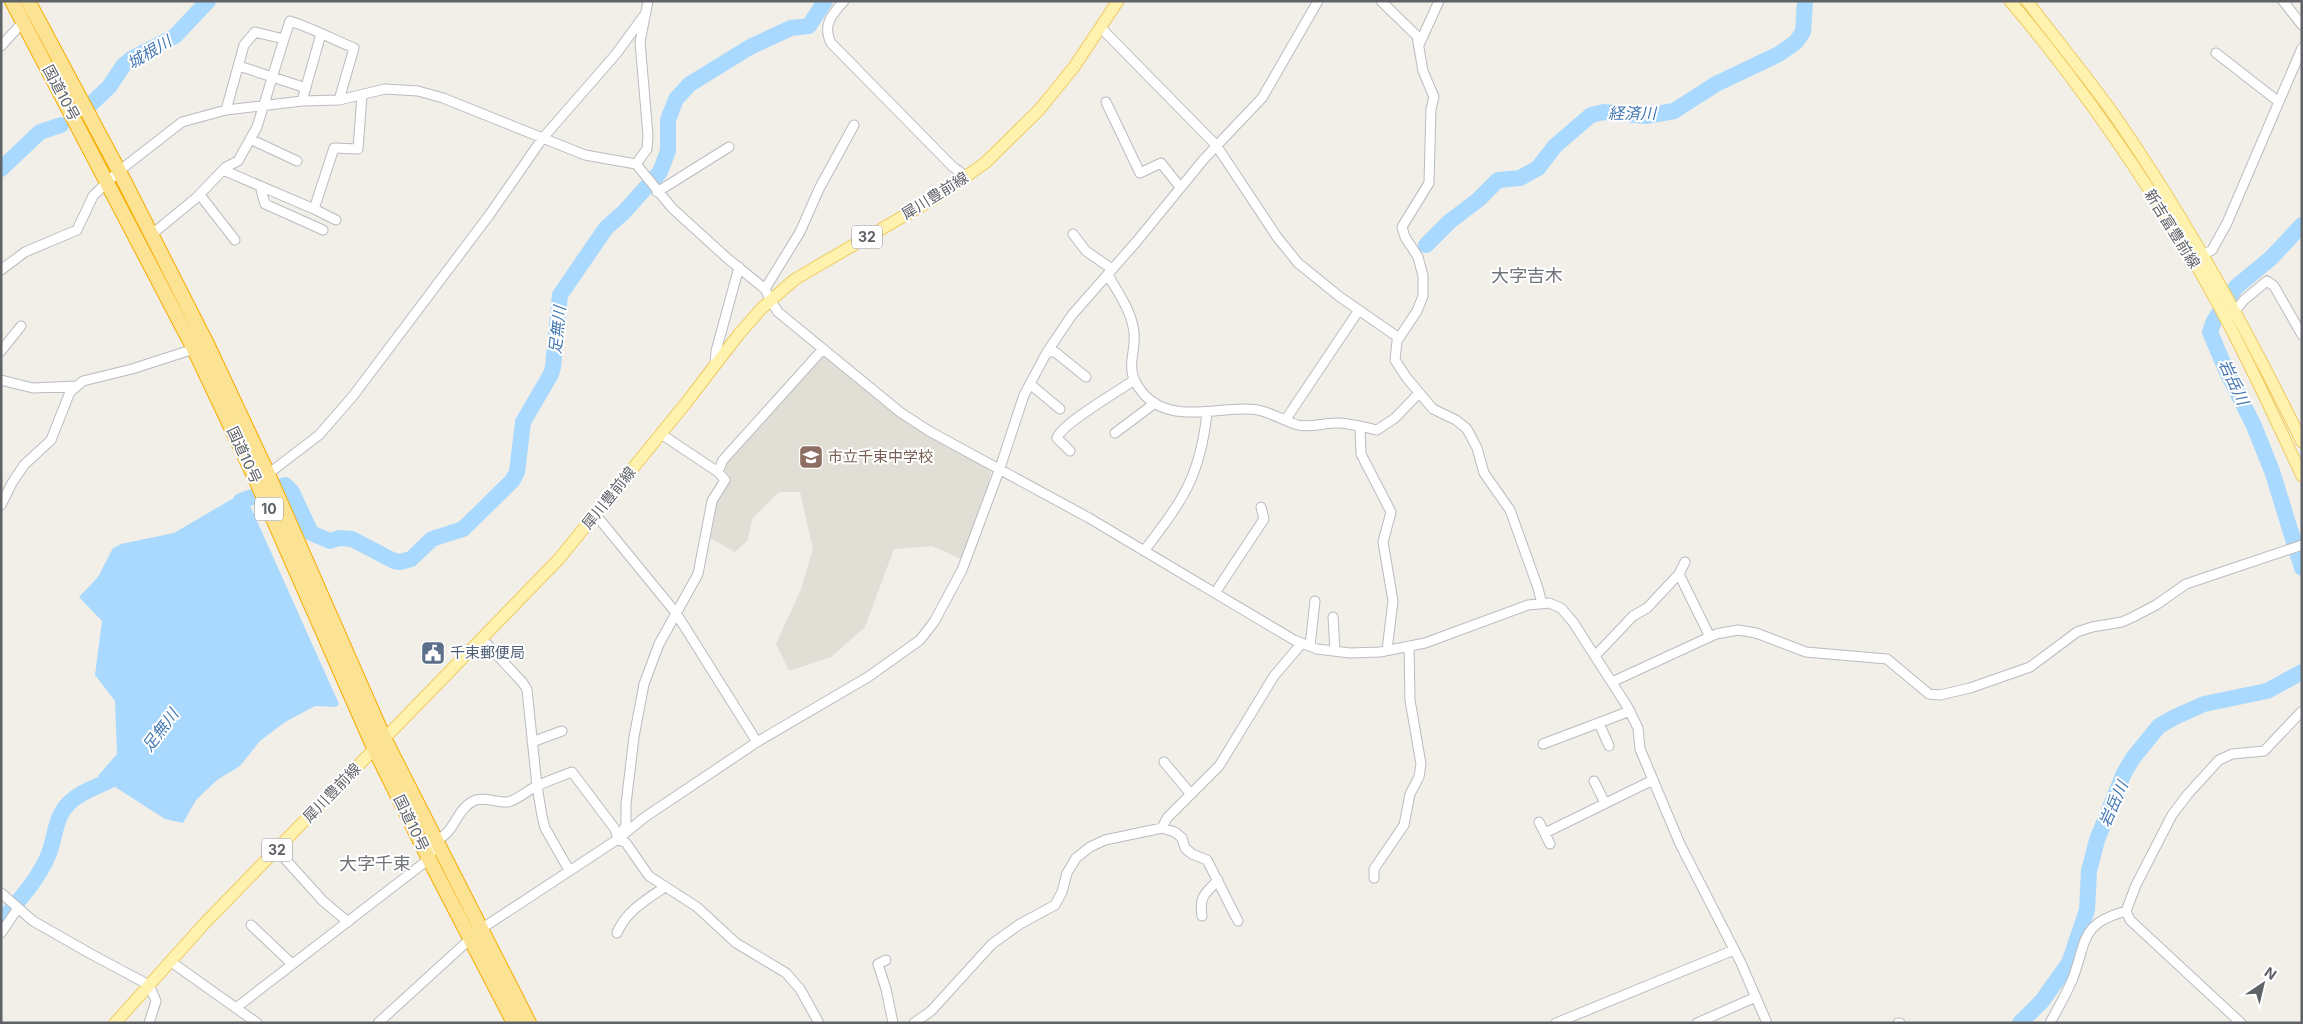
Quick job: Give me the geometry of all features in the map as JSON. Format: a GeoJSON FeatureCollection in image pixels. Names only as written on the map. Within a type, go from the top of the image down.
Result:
{"type":"FeatureCollection","features":[{"type":"Feature","properties":{"kind":"highway","name":"国道10号"},"geometry":{"type":"LineString","coordinates":[[12,1],[108,181],[194,349],[379,743],[436,840],[529,1023]]}},
{"type":"Feature","properties":{"kind":"highway","name":"国道10号"},"geometry":{"type":"LineString","coordinates":[[28,1],[119,171],[207,344],[268,474],[429,859],[514,1023]]}},
{"type":"Feature","properties":{"kind":"main road","name":"犀川豊前線"},"geometry":{"type":"LineString","coordinates":[[116,1023],[170,962],[379,743],[558,560],[661,434],[739,334],[770,301],[794,280],[935,198],[991,158],[1039,110],[1074,67],[1118,1]]}},
{"type":"Feature","properties":{"kind":"main road","name":"新吉富豊前線"},"geometry":{"type":"LineString","coordinates":[[2010,1],[2091,106],[2198,258],[2221,287],[2270,376],[2302,442]]}},
{"type":"Feature","properties":{"kind":"main road","name":"新吉富豊前線"},"geometry":{"type":"LineString","coordinates":[[2027,1],[2114,115],[2198,258],[2213,298],[2258,384],[2302,476]]}},
{"type":"Feature","properties":{"kind":"street"},"geometry":{"type":"LineString","coordinates":[[636,164],[647,149],[648,135],[640,42],[648,1]]}},
{"type":"Feature","properties":{"kind":"street"},"geometry":{"type":"LineString","coordinates":[[844,1],[828,23],[827,33],[831,43],[954,167],[967,176]]}},
{"type":"Feature","properties":{"kind":"street"},"geometry":{"type":"LineString","coordinates":[[378,1023],[481,929],[618,839],[645,818],[757,742],[868,677],[920,640],[937,615],[962,570],[1000,468],[1024,394],[1047,352],[1072,315],[1180,187],[1216,145],[1262,98],[1318,1]]}},
{"type":"Feature","properties":{"kind":"street"},"geometry":{"type":"LineString","coordinates":[[1419,45],[1439,1]]}},
{"type":"Feature","properties":{"kind":"street"},"geometry":{"type":"LineString","coordinates":[[2283,1],[2302,25]]}},
{"type":"Feature","properties":{"kind":"street"},"geometry":{"type":"LineString","coordinates":[[1385,3],[1417,36],[1424,71],[1434,97],[1431,109],[1429,183],[1402,227],[1405,237],[1418,257],[1423,276],[1422,296],[1417,311],[1397,341],[1396,360],[1406,377],[1433,409],[1456,420],[1467,429],[1477,448],[1484,472],[1510,510],[1542,604]]}},
{"type":"Feature","properties":{"kind":"street"},"geometry":{"type":"LineString","coordinates":[[268,474],[319,435],[348,402],[490,214],[542,139],[616,54],[646,13]]}},
{"type":"Feature","properties":{"kind":"street"},"geometry":{"type":"LineString","coordinates":[[151,235],[200,194],[223,170],[238,161],[257,127],[290,21],[315,29],[321,34],[354,48],[339,100]]}},
{"type":"Feature","properties":{"kind":"street"},"geometry":{"type":"LineString","coordinates":[[1,46],[23,22]]}},
{"type":"Feature","properties":{"kind":"street"},"geometry":{"type":"LineString","coordinates":[[1101,28],[1216,145],[1277,237],[1298,263],[1399,338]]}},
{"type":"Feature","properties":{"kind":"street"},"geometry":{"type":"LineString","coordinates":[[226,110],[240,66],[244,45],[255,32],[284,39]]}},
{"type":"Feature","properties":{"kind":"street"},"geometry":{"type":"LineString","coordinates":[[302,101],[321,34]]}},
{"type":"Feature","properties":{"kind":"street"},"geometry":{"type":"LineString","coordinates":[[2198,258],[2212,250],[2227,223],[2302,48]]}},
{"type":"Feature","properties":{"kind":"street"},"geometry":{"type":"LineString","coordinates":[[2216,53],[2279,102]]}},
{"type":"Feature","properties":{"kind":"street"},"geometry":{"type":"LineString","coordinates":[[240,66],[306,88]]}},
{"type":"Feature","properties":{"kind":"street"},"geometry":{"type":"LineString","coordinates":[[1,270],[25,252],[77,230],[93,196],[119,171],[182,122],[226,110],[302,101],[339,100],[385,89],[418,91],[443,98],[585,155],[636,164],[672,208],[765,289],[770,301],[778,312],[900,412],[929,431],[1000,468],[1306,645],[1350,653],[1387,650],[1426,643],[1528,606],[1549,603],[1561,608],[1573,622],[1630,711],[1638,728],[1640,749],[1680,844],[1734,950],[1767,1023]]}},
{"type":"Feature","properties":{"kind":"street"},"geometry":{"type":"LineString","coordinates":[[314,210],[334,148],[358,149],[362,95]]}},
{"type":"Feature","properties":{"kind":"street"},"geometry":{"type":"LineString","coordinates":[[1106,102],[1140,172],[1161,163],[1180,187]]}},
{"type":"Feature","properties":{"kind":"street"},"geometry":{"type":"LineString","coordinates":[[765,289],[800,232],[819,189],[854,125]]}},
{"type":"Feature","properties":{"kind":"street"},"geometry":{"type":"LineString","coordinates":[[250,140],[297,160]]}},
{"type":"Feature","properties":{"kind":"street"},"geometry":{"type":"LineString","coordinates":[[657,192],[729,147]]}},
{"type":"Feature","properties":{"kind":"street"},"geometry":{"type":"LineString","coordinates":[[223,170],[336,220]]}},
{"type":"Feature","properties":{"kind":"street"},"geometry":{"type":"LineString","coordinates":[[260,186],[265,204],[323,230]]}},
{"type":"Feature","properties":{"kind":"street"},"geometry":{"type":"LineString","coordinates":[[200,194],[235,240]]}},
{"type":"Feature","properties":{"kind":"street"},"geometry":{"type":"LineString","coordinates":[[1073,234],[1086,251],[1110,272],[1128,308],[1134,332],[1135,349],[1131,366],[1134,380],[1150,399],[1173,411],[1207,413],[1248,409],[1270,412],[1299,425],[1338,423],[1377,430],[1385,426],[1419,393]]}},
{"type":"Feature","properties":{"kind":"street"},"geometry":{"type":"LineString","coordinates":[[715,364],[716,351],[739,268]]}},
{"type":"Feature","properties":{"kind":"street"},"geometry":{"type":"LineString","coordinates":[[2227,323],[2234,311],[2266,281],[2274,286],[2302,335]]}},
{"type":"Feature","properties":{"kind":"street"},"geometry":{"type":"LineString","coordinates":[[1286,419],[1359,310]]}},
{"type":"Feature","properties":{"kind":"street"},"geometry":{"type":"LineString","coordinates":[[1,351],[20,326]]}},
{"type":"Feature","properties":{"kind":"street"},"geometry":{"type":"LineString","coordinates":[[1,505],[24,465],[51,440],[70,392],[83,381],[132,369],[194,349]]}},
{"type":"Feature","properties":{"kind":"street"},"geometry":{"type":"LineString","coordinates":[[718,472],[723,460],[823,349]]}},
{"type":"Feature","properties":{"kind":"street"},"geometry":{"type":"LineString","coordinates":[[1047,352],[1054,352],[1086,377]]}},
{"type":"Feature","properties":{"kind":"street"},"geometry":{"type":"LineString","coordinates":[[1,380],[33,388],[77,386]]}},
{"type":"Feature","properties":{"kind":"street"},"geometry":{"type":"LineString","coordinates":[[1070,451],[1057,438],[1058,433],[1134,380]]}},
{"type":"Feature","properties":{"kind":"street"},"geometry":{"type":"LineString","coordinates":[[1030,384],[1060,409]]}},
{"type":"Feature","properties":{"kind":"street"},"geometry":{"type":"LineString","coordinates":[[1116,433],[1155,402]]}},
{"type":"Feature","properties":{"kind":"street"},"geometry":{"type":"LineString","coordinates":[[1144,551],[1177,508],[1192,481],[1201,452],[1207,413]]}},
{"type":"Feature","properties":{"kind":"street"},"geometry":{"type":"LineString","coordinates":[[1360,427],[1360,454],[1391,512],[1382,542],[1393,601],[1387,650]]}},
{"type":"Feature","properties":{"kind":"street"},"geometry":{"type":"LineString","coordinates":[[618,839],[626,825],[626,804],[634,737],[644,684],[659,644],[698,574],[712,501],[725,480],[718,472],[661,434]]}},
{"type":"Feature","properties":{"kind":"street"},"geometry":{"type":"LineString","coordinates":[[1215,593],[1264,518],[1260,507]]}},
{"type":"Feature","properties":{"kind":"street"},"geometry":{"type":"LineString","coordinates":[[596,514],[676,613],[757,742]]}},
{"type":"Feature","properties":{"kind":"street"},"geometry":{"type":"LineString","coordinates":[[1612,682],[1710,637],[1738,630],[1756,633],[1806,652],[1887,659],[1929,694],[1940,695],[1970,688],[2030,667],[2077,632],[2128,620],[2156,605],[2186,584],[2302,545]]}},
{"type":"Feature","properties":{"kind":"street"},"geometry":{"type":"LineString","coordinates":[[1595,656],[1634,616],[1647,608],[1679,574],[1685,562]]}},
{"type":"Feature","properties":{"kind":"street"},"geometry":{"type":"LineString","coordinates":[[1679,574],[1710,637]]}},
{"type":"Feature","properties":{"kind":"street"},"geometry":{"type":"LineString","coordinates":[[1162,828],[1167,818],[1219,766],[1274,676],[1306,645],[1315,601]]}},
{"type":"Feature","properties":{"kind":"street"},"geometry":{"type":"LineString","coordinates":[[1333,617],[1335,651]]}},
{"type":"Feature","properties":{"kind":"street"},"geometry":{"type":"LineString","coordinates":[[482,638],[528,690],[537,786],[545,828],[569,870]]}},
{"type":"Feature","properties":{"kind":"street"},"geometry":{"type":"LineString","coordinates":[[1374,878],[1374,869],[1404,825],[1410,794],[1419,777],[1421,764],[1410,700],[1410,646]]}},
{"type":"Feature","properties":{"kind":"street"},"geometry":{"type":"LineString","coordinates":[[1543,744],[1630,711]]}},
{"type":"Feature","properties":{"kind":"street"},"geometry":{"type":"LineString","coordinates":[[2241,1023],[2130,920],[2126,910],[2136,885],[2172,815],[2188,794],[2219,760],[2232,754],[2264,751],[2302,711]]}},
{"type":"Feature","properties":{"kind":"street"},"geometry":{"type":"LineString","coordinates":[[1599,723],[1609,746]]}},
{"type":"Feature","properties":{"kind":"street"},"geometry":{"type":"LineString","coordinates":[[532,742],[562,731]]}},
{"type":"Feature","properties":{"kind":"street"},"geometry":{"type":"LineString","coordinates":[[1164,762],[1190,793]]}},
{"type":"Feature","properties":{"kind":"street"},"geometry":{"type":"LineString","coordinates":[[237,1007],[429,859],[436,840],[442,838],[461,812],[477,800],[509,802],[537,786],[572,772],[615,829],[618,839],[626,843],[649,876],[697,907],[736,943],[786,973],[800,989],[819,1023]]}},
{"type":"Feature","properties":{"kind":"street"},"geometry":{"type":"LineString","coordinates":[[1545,833],[1653,780]]}},
{"type":"Feature","properties":{"kind":"street"},"geometry":{"type":"LineString","coordinates":[[1594,781],[1605,803]]}},
{"type":"Feature","properties":{"kind":"street"},"geometry":{"type":"LineString","coordinates":[[1539,822],[1550,844]]}},
{"type":"Feature","properties":{"kind":"street"},"geometry":{"type":"LineString","coordinates":[[914,1023],[931,1011],[992,944],[1020,924],[1056,905],[1067,873],[1076,858],[1090,846],[1105,840],[1162,828],[1175,832],[1182,838],[1185,848],[1192,854],[1207,860],[1238,921]]}},
{"type":"Feature","properties":{"kind":"street"},"geometry":{"type":"LineString","coordinates":[[277,850],[323,901],[348,922]]}},
{"type":"Feature","properties":{"kind":"street"},"geometry":{"type":"LineString","coordinates":[[1202,916],[1200,904],[1202,898],[1218,880]]}},
{"type":"Feature","properties":{"kind":"street"},"geometry":{"type":"LineString","coordinates":[[617,933],[620,925],[642,902],[665,886]]}},
{"type":"Feature","properties":{"kind":"street"},"geometry":{"type":"LineString","coordinates":[[1,893],[34,921],[83,950],[149,985],[156,1001],[149,1023]]}},
{"type":"Feature","properties":{"kind":"street"},"geometry":{"type":"LineString","coordinates":[[1,933],[18,908]]}},
{"type":"Feature","properties":{"kind":"street"},"geometry":{"type":"LineString","coordinates":[[2050,1023],[2073,977],[2082,944],[2088,935],[2101,920],[2126,910]]}},
{"type":"Feature","properties":{"kind":"street"},"geometry":{"type":"LineString","coordinates":[[251,925],[292,964]]}},
{"type":"Feature","properties":{"kind":"street"},"geometry":{"type":"LineString","coordinates":[[1556,1023],[1734,950]]}},
{"type":"Feature","properties":{"kind":"street"},"geometry":{"type":"LineString","coordinates":[[886,960],[878,964],[886,989],[893,1023]]}},
{"type":"Feature","properties":{"kind":"street"},"geometry":{"type":"LineString","coordinates":[[170,962],[237,1007],[257,1023]]}},
{"type":"Feature","properties":{"kind":"street"},"geometry":{"type":"LineString","coordinates":[[1697,1023],[1756,997]]}},
{"type":"Feature","properties":{"kind":"shaded area"},"geometry":{"type":"Polygon","coordinates":[[[823,349],[929,431],[991,472],[985,506],[966,561],[932,546],[894,549],[865,627],[831,657],[789,671],[776,644],[801,589],[813,549],[800,492],[779,492],[752,519],[748,540],[735,552],[704,535],[712,501],[725,480],[718,472],[723,460],[823,349]]]}},
{"type":"Feature","properties":{"kind":"water"},"geometry":{"type":"Polygon","coordinates":[[[244,492],[339,704],[336,707],[315,706],[285,722],[260,741],[240,766],[217,780],[196,800],[183,823],[165,819],[98,776],[117,754],[115,701],[95,675],[102,621],[79,597],[98,577],[113,548],[121,544],[174,533],[244,492]]]}},
{"type":"Feature","properties":{"kind":"waterway","name":"城根川"},"geometry":{"type":"LineString","coordinates":[[91,104],[109,87],[123,66],[131,59],[175,36],[208,1]]}},
{"type":"Feature","properties":{"kind":"waterway","name":"足無川"},"geometry":{"type":"LineString","coordinates":[[282,486],[285,485],[292,492],[311,533],[330,541],[339,538],[352,539],[394,561],[400,562],[411,559],[432,539],[463,529],[512,481],[517,472],[523,422],[551,374],[553,367],[560,295],[606,228],[624,212],[660,172],[668,151],[668,120],[676,99],[690,84],[750,47],[791,28],[809,26],[825,1]]}},
{"type":"Feature","properties":{"kind":"waterway","name":"経済川"},"geometry":{"type":"LineString","coordinates":[[1426,245],[1449,222],[1478,200],[1498,180],[1520,178],[1538,168],[1555,146],[1591,115],[1604,112],[1646,116],[1674,111],[1716,84],[1779,54],[1796,42],[1803,32],[1805,1]]}},
{"type":"Feature","properties":{"kind":"waterway","name":"城根川"},"geometry":{"type":"LineString","coordinates":[[1,169],[40,132],[61,125]]}},
{"type":"Feature","properties":{"kind":"waterway","name":"岩岳川"},"geometry":{"type":"LineString","coordinates":[[2302,225],[2271,258],[2236,287],[2214,321],[2210,332],[2226,370],[2254,426],[2272,471],[2302,568]]}},
{"type":"Feature","properties":{"kind":"waterway","name":"足無川"},"geometry":{"type":"LineString","coordinates":[[238,517],[241,501],[252,497]]}},
{"type":"Feature","properties":{"kind":"waterway","name":"岩岳川"},"geometry":{"type":"LineString","coordinates":[[2020,1023],[2042,1001],[2069,963],[2087,910],[2089,871],[2097,840],[2124,773],[2133,758],[2159,726],[2175,717],[2204,704],[2267,691],[2302,672]]}},
{"type":"Feature","properties":{"kind":"waterway","name":"足無川"},"geometry":{"type":"LineString","coordinates":[[1,922],[39,874],[51,849],[58,821],[64,809],[82,793],[126,770]]}},
{"type":"Feature","properties":{"kind":"place","name":"市立千束中学校"},"geometry":{"type":"Point","coordinates":[811,457]}},
{"type":"Feature","properties":{"kind":"place","name":"千束郵便局"},"geometry":{"type":"Point","coordinates":[433,653]}},
{"type":"Feature","properties":{"kind":"district","name":"大字吉木"},"geometry":{"type":"Point","coordinates":[1527,276]}},
{"type":"Feature","properties":{"kind":"district","name":"大字千束"},"geometry":{"type":"Point","coordinates":[375,864]}}]}
